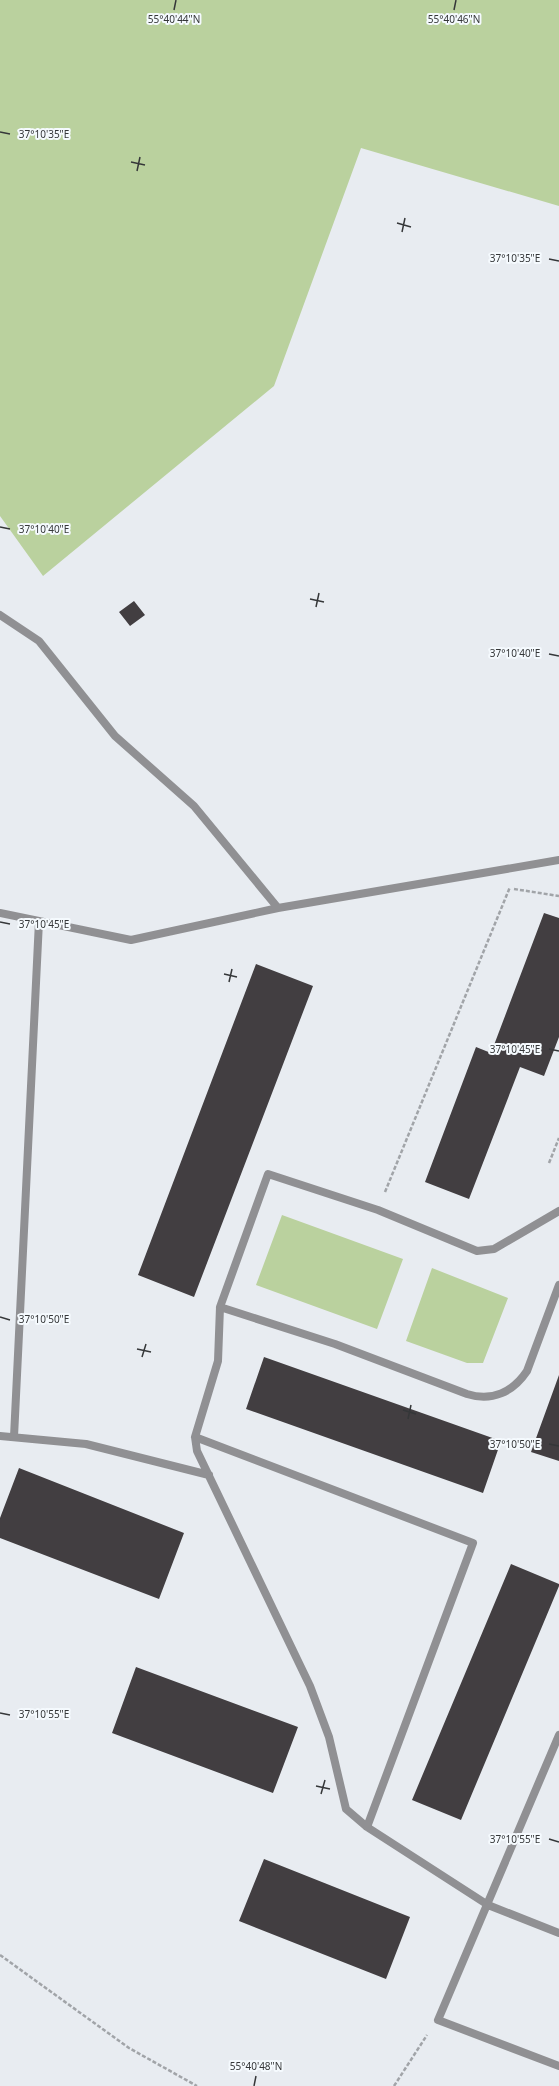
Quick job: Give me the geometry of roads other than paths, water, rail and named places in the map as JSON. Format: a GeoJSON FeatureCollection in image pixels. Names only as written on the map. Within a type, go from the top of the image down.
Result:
{"type":"FeatureCollection","features":[{"type":"Feature","properties":{"kind":"lane"},"geometry":{"type":"LineString","coordinates":[[0,615],[39,641],[115,736],[194,806],[278,908]]}},
{"type":"Feature","properties":{"kind":"lane"},"geometry":{"type":"LineString","coordinates":[[0,913],[131,940],[278,908],[559,860]]}},
{"type":"Feature","properties":{"kind":"lane"},"geometry":{"type":"LineString","coordinates":[[14,1438],[38,921]]}},
{"type":"Feature","properties":{"kind":"lane"},"geometry":{"type":"LineString","coordinates":[[559,1211],[494,1249],[477,1251],[378,1210],[268,1174],[220,1307],[218,1361],[195,1437],[197,1451],[310,1686],[329,1737],[346,1809],[367,1827],[488,1904],[559,1933]]}},
{"type":"Feature","properties":{"kind":"lane"},"geometry":{"type":"LineString","coordinates":[[220,1307],[335,1344],[467,1394],[478,1397],[492,1397],[507,1391],[520,1381],[527,1371],[559,1285]]}},
{"type":"Feature","properties":{"kind":"lane"},"geometry":{"type":"LineString","coordinates":[[0,1436],[86,1444],[209,1475]]}},
{"type":"Feature","properties":{"kind":"lane"},"geometry":{"type":"LineString","coordinates":[[195,1437],[473,1543],[367,1827]]}},
{"type":"Feature","properties":{"kind":"lane"},"geometry":{"type":"LineString","coordinates":[[559,1735],[438,2020],[559,2066]]}}]}
